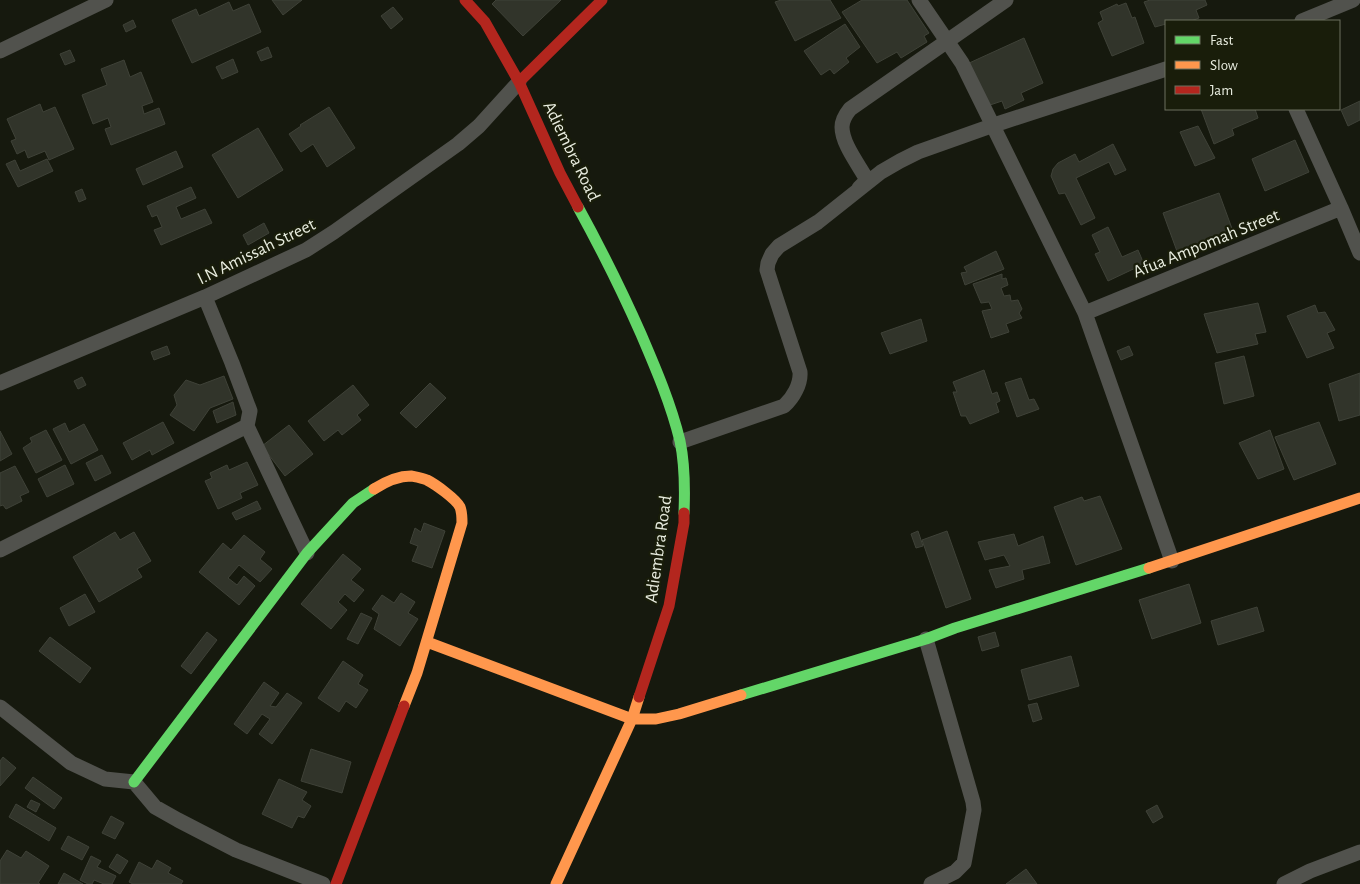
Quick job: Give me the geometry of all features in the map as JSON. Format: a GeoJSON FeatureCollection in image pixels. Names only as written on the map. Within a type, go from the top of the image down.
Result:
{"type":"FeatureCollection","features":[{"type":"Feature","properties":{"kind":"street"},"geometry":{"type":"LineString","coordinates":[[0,52],[106,0]]}},
{"type":"Feature","properties":{"kind":"street","name":"Adiembra Road"},"geometry":{"type":"LineString","coordinates":[[465,0],[485,22],[519,82],[560,173],[600,247],[627,303],[662,382],[680,442],[685,482],[684,523],[678,559],[669,606],[657,645],[632,719],[556,884]]}},
{"type":"Feature","properties":{"kind":"street"},"geometry":{"type":"LineString","coordinates":[[519,82],[602,0]]}},
{"type":"Feature","properties":{"kind":"street"},"geometry":{"type":"LineString","coordinates":[[919,0],[962,63],[1085,313],[1172,562]]}},
{"type":"Feature","properties":{"kind":"street"},"geometry":{"type":"LineString","coordinates":[[855,192],[867,180],[844,138],[842,125],[850,109],[1006,0]]}},
{"type":"Feature","properties":{"kind":"street"},"geometry":{"type":"LineString","coordinates":[[1304,20],[1353,0]]}},
{"type":"Feature","properties":{"kind":"street"},"geometry":{"type":"LineString","coordinates":[[680,442],[778,409],[787,403],[798,386],[800,372],[767,270],[772,254],[779,246],[818,222],[881,172],[918,152],[1165,69]]}},
{"type":"Feature","properties":{"kind":"street","name":"I.N Amissah Street"},"geometry":{"type":"LineString","coordinates":[[0,383],[205,297],[306,250],[458,144],[479,126],[519,82]]}},
{"type":"Feature","properties":{"kind":"street"},"geometry":{"type":"LineString","coordinates":[[1296,110],[1342,208],[1360,253]]}},
{"type":"Feature","properties":{"kind":"street","name":"Afua Ampomah Street"},"geometry":{"type":"LineString","coordinates":[[1085,313],[1342,208]]}},
{"type":"Feature","properties":{"kind":"street"},"geometry":{"type":"LineString","coordinates":[[205,297],[250,411],[247,426],[307,553]]}},
{"type":"Feature","properties":{"kind":"street"},"geometry":{"type":"LineString","coordinates":[[0,550],[247,426]]}},
{"type":"Feature","properties":{"kind":"street"},"geometry":{"type":"LineString","coordinates":[[134,782],[307,553],[353,503],[382,484],[398,478],[418,476],[427,480],[455,500],[460,508],[462,523],[417,673],[336,884]]}},
{"type":"Feature","properties":{"kind":"street"},"geometry":{"type":"LineString","coordinates":[[427,642],[632,719],[656,719],[679,714],[926,639],[955,628],[1172,562],[1360,498]]}},
{"type":"Feature","properties":{"kind":"street"},"geometry":{"type":"LineString","coordinates":[[926,639],[974,810],[964,863],[955,872],[931,884]]}},
{"type":"Feature","properties":{"kind":"street"},"geometry":{"type":"LineString","coordinates":[[0,708],[71,763],[104,779],[134,782],[155,807],[178,820],[236,850],[323,884]]}},
{"type":"Feature","properties":{"kind":"street"},"geometry":{"type":"LineString","coordinates":[[1284,884],[1312,878],[1360,852]]}},
{"type":"Feature","properties":{"kind":"building"},"geometry":{"type":"Polygon","coordinates":[[[272,0],[302,0],[283,15],[272,0]]]}},
{"type":"Feature","properties":{"kind":"building"},"geometry":{"type":"Polygon","coordinates":[[[496,0],[561,0],[523,36],[492,4],[496,0]]]}},
{"type":"Feature","properties":{"kind":"building"},"geometry":{"type":"Polygon","coordinates":[[[781,0],[830,0],[841,18],[795,41],[775,2],[781,0]]]}},
{"type":"Feature","properties":{"kind":"building"},"geometry":{"type":"Polygon","coordinates":[[[862,0],[907,0],[929,33],[924,36],[927,42],[901,58],[897,52],[877,63],[842,12],[862,0]]]}},
{"type":"Feature","properties":{"kind":"building"},"geometry":{"type":"Polygon","coordinates":[[[1150,0],[1205,0],[1207,5],[1196,10],[1199,18],[1194,20],[1165,20],[1165,24],[1155,27],[1144,2],[1150,0]]]}},
{"type":"Feature","properties":{"kind":"building"},"geometry":{"type":"Polygon","coordinates":[[[229,2],[233,11],[249,4],[261,32],[192,63],[172,20],[196,9],[199,16],[229,2]]]}},
{"type":"Feature","properties":{"kind":"building"},"geometry":{"type":"Polygon","coordinates":[[[1126,3],[1132,18],[1135,17],[1144,43],[1112,56],[1098,23],[1103,20],[1100,12],[1117,4],[1118,6],[1126,3]]]}},
{"type":"Feature","properties":{"kind":"building"},"geometry":{"type":"Polygon","coordinates":[[[393,7],[403,19],[391,29],[381,16],[393,7]]]}},
{"type":"Feature","properties":{"kind":"building"},"geometry":{"type":"Polygon","coordinates":[[[133,20],[136,27],[126,32],[123,25],[133,20]]]}},
{"type":"Feature","properties":{"kind":"building"},"geometry":{"type":"Polygon","coordinates":[[[845,24],[860,47],[846,58],[849,62],[834,74],[830,69],[821,75],[804,51],[845,24]]]}},
{"type":"Feature","properties":{"kind":"building"},"geometry":{"type":"Polygon","coordinates":[[[1024,38],[1043,83],[1021,93],[1024,100],[1005,109],[1002,101],[990,105],[967,64],[1024,38]]]}},
{"type":"Feature","properties":{"kind":"building"},"geometry":{"type":"Polygon","coordinates":[[[268,47],[272,57],[261,61],[257,52],[268,47]]]}},
{"type":"Feature","properties":{"kind":"building"},"geometry":{"type":"Polygon","coordinates":[[[70,50],[75,61],[65,65],[60,54],[70,50]]]}},
{"type":"Feature","properties":{"kind":"building"},"geometry":{"type":"Polygon","coordinates":[[[233,59],[238,72],[222,79],[216,67],[233,59]]]}},
{"type":"Feature","properties":{"kind":"building"},"geometry":{"type":"Polygon","coordinates":[[[124,60],[130,77],[141,72],[153,102],[142,106],[144,114],[159,108],[165,124],[111,145],[105,129],[111,127],[108,118],[93,124],[82,95],[107,85],[101,69],[124,60]]]}},
{"type":"Feature","properties":{"kind":"building"},"geometry":{"type":"Polygon","coordinates":[[[1360,101],[1360,120],[1348,126],[1341,110],[1360,101]]]}},
{"type":"Feature","properties":{"kind":"building"},"geometry":{"type":"Polygon","coordinates":[[[40,104],[43,112],[55,107],[74,149],[49,160],[45,151],[28,158],[25,150],[17,154],[11,141],[16,139],[7,119],[40,104]]]}},
{"type":"Feature","properties":{"kind":"building"},"geometry":{"type":"Polygon","coordinates":[[[329,107],[355,148],[327,167],[313,144],[301,152],[289,134],[329,107]]]}},
{"type":"Feature","properties":{"kind":"building"},"geometry":{"type":"Polygon","coordinates":[[[1201,110],[1255,110],[1258,118],[1232,129],[1234,135],[1214,144],[1201,110]]]}},
{"type":"Feature","properties":{"kind":"building"},"geometry":{"type":"Polygon","coordinates":[[[1198,126],[1215,158],[1195,166],[1180,132],[1198,126]]]}},
{"type":"Feature","properties":{"kind":"building"},"geometry":{"type":"Polygon","coordinates":[[[258,128],[283,170],[238,198],[212,155],[258,128]]]}},
{"type":"Feature","properties":{"kind":"building"},"geometry":{"type":"Polygon","coordinates":[[[1295,140],[1309,172],[1265,191],[1252,159],[1295,140]]]}},
{"type":"Feature","properties":{"kind":"building"},"geometry":{"type":"Polygon","coordinates":[[[1113,144],[1126,170],[1115,175],[1109,162],[1076,178],[1095,218],[1081,225],[1065,193],[1059,194],[1051,176],[1053,169],[1058,163],[1075,154],[1079,162],[1113,144]]]}},
{"type":"Feature","properties":{"kind":"building"},"geometry":{"type":"Polygon","coordinates":[[[176,151],[183,167],[143,185],[136,169],[176,151]]]}},
{"type":"Feature","properties":{"kind":"building"},"geometry":{"type":"Polygon","coordinates":[[[47,159],[53,171],[18,187],[6,164],[15,160],[20,171],[47,159]]]}},
{"type":"Feature","properties":{"kind":"building"},"geometry":{"type":"Polygon","coordinates":[[[191,187],[196,198],[176,207],[181,219],[205,209],[212,223],[161,245],[154,230],[162,227],[157,215],[152,217],[147,206],[191,187]]]}},
{"type":"Feature","properties":{"kind":"building"},"geometry":{"type":"Polygon","coordinates":[[[82,189],[86,199],[79,202],[75,192],[82,189]]]}},
{"type":"Feature","properties":{"kind":"building"},"geometry":{"type":"Polygon","coordinates":[[[1219,193],[1234,234],[1178,254],[1163,213],[1219,193]]]}},
{"type":"Feature","properties":{"kind":"building"},"geometry":{"type":"Polygon","coordinates":[[[264,223],[269,233],[248,245],[243,235],[264,223]]]}},
{"type":"Feature","properties":{"kind":"building"},"geometry":{"type":"Polygon","coordinates":[[[1108,227],[1122,257],[1138,250],[1144,264],[1108,281],[1095,254],[1100,252],[1092,235],[1108,227]]]}},
{"type":"Feature","properties":{"kind":"building"},"geometry":{"type":"Polygon","coordinates":[[[996,251],[1004,269],[965,285],[961,273],[967,272],[964,267],[996,251]]]}},
{"type":"Feature","properties":{"kind":"building"},"geometry":{"type":"Polygon","coordinates":[[[1002,274],[1002,279],[1006,278],[1008,285],[1001,288],[1004,296],[1010,295],[1011,301],[1018,300],[1022,309],[1019,313],[1022,318],[1006,324],[1009,332],[991,338],[982,311],[992,309],[989,302],[981,303],[973,284],[1002,274]]]}},
{"type":"Feature","properties":{"kind":"building"},"geometry":{"type":"Polygon","coordinates":[[[1258,303],[1266,332],[1255,334],[1258,344],[1217,353],[1204,314],[1258,303]]]}},
{"type":"Feature","properties":{"kind":"building"},"geometry":{"type":"Polygon","coordinates":[[[1315,305],[1318,313],[1325,312],[1335,330],[1327,333],[1334,348],[1307,358],[1287,316],[1315,305]]]}},
{"type":"Feature","properties":{"kind":"building"},"geometry":{"type":"Polygon","coordinates":[[[921,319],[927,341],[890,354],[881,333],[921,319]]]}},
{"type":"Feature","properties":{"kind":"building"},"geometry":{"type":"Polygon","coordinates":[[[167,346],[170,354],[154,360],[151,352],[167,346]]]}},
{"type":"Feature","properties":{"kind":"building"},"geometry":{"type":"Polygon","coordinates":[[[1129,346],[1133,355],[1121,360],[1117,351],[1129,346]]]}},
{"type":"Feature","properties":{"kind":"building"},"geometry":{"type":"Polygon","coordinates":[[[1244,356],[1254,396],[1224,404],[1215,363],[1244,356]]]}},
{"type":"Feature","properties":{"kind":"building"},"geometry":{"type":"Polygon","coordinates":[[[984,370],[992,394],[997,392],[1000,401],[996,403],[999,412],[970,424],[966,416],[961,416],[953,392],[957,392],[953,382],[984,370]]]}},
{"type":"Feature","properties":{"kind":"building"},"geometry":{"type":"Polygon","coordinates":[[[1360,373],[1360,415],[1339,421],[1329,384],[1360,373]]]}},
{"type":"Feature","properties":{"kind":"building"},"geometry":{"type":"Polygon","coordinates":[[[224,376],[233,399],[210,408],[194,431],[170,415],[177,405],[174,395],[186,380],[200,385],[224,376]]]}},
{"type":"Feature","properties":{"kind":"building"},"geometry":{"type":"Polygon","coordinates":[[[82,377],[86,385],[78,389],[74,381],[82,377]]]}},
{"type":"Feature","properties":{"kind":"building"},"geometry":{"type":"Polygon","coordinates":[[[1021,378],[1029,400],[1034,399],[1039,409],[1017,417],[1005,383],[1021,378]]]}},
{"type":"Feature","properties":{"kind":"building"},"geometry":{"type":"Polygon","coordinates":[[[430,383],[446,398],[416,428],[400,413],[430,383]]]}},
{"type":"Feature","properties":{"kind":"building"},"geometry":{"type":"Polygon","coordinates":[[[353,385],[369,405],[357,415],[361,420],[342,435],[338,430],[324,441],[308,421],[353,385]]]}},
{"type":"Feature","properties":{"kind":"building"},"geometry":{"type":"Polygon","coordinates":[[[233,402],[236,415],[217,423],[213,411],[233,402]]]}},
{"type":"Feature","properties":{"kind":"building"},"geometry":{"type":"Polygon","coordinates":[[[163,422],[174,443],[152,455],[150,450],[132,460],[123,443],[163,422]]]}},
{"type":"Feature","properties":{"kind":"building"},"geometry":{"type":"Polygon","coordinates":[[[1319,422],[1336,464],[1294,480],[1275,437],[1319,422]]]}},
{"type":"Feature","properties":{"kind":"building"},"geometry":{"type":"Polygon","coordinates":[[[65,423],[69,432],[84,424],[98,450],[71,464],[53,429],[65,423]]]}},
{"type":"Feature","properties":{"kind":"building"},"geometry":{"type":"Polygon","coordinates":[[[289,425],[313,454],[285,476],[262,446],[289,425]]]}},
{"type":"Feature","properties":{"kind":"building"},"geometry":{"type":"Polygon","coordinates":[[[46,430],[62,460],[36,473],[23,448],[32,442],[30,438],[46,430]]]}},
{"type":"Feature","properties":{"kind":"building"},"geometry":{"type":"Polygon","coordinates":[[[1270,430],[1284,469],[1258,479],[1239,443],[1270,430]]]}},
{"type":"Feature","properties":{"kind":"building"},"geometry":{"type":"Polygon","coordinates":[[[0,431],[12,454],[0,461],[0,431]]]}},
{"type":"Feature","properties":{"kind":"building"},"geometry":{"type":"Polygon","coordinates":[[[102,455],[111,473],[95,481],[86,463],[102,455]]]}},
{"type":"Feature","properties":{"kind":"building"},"geometry":{"type":"Polygon","coordinates":[[[247,462],[258,485],[240,493],[242,498],[218,509],[205,481],[212,478],[210,473],[227,465],[229,470],[247,462]]]}},
{"type":"Feature","properties":{"kind":"building"},"geometry":{"type":"Polygon","coordinates":[[[65,465],[74,484],[47,497],[38,479],[65,465]]]}},
{"type":"Feature","properties":{"kind":"building"},"geometry":{"type":"Polygon","coordinates":[[[15,466],[29,492],[20,496],[22,501],[6,509],[3,505],[0,506],[0,473],[15,466]]]}},
{"type":"Feature","properties":{"kind":"building"},"geometry":{"type":"Polygon","coordinates":[[[1100,496],[1122,549],[1076,565],[1054,507],[1082,497],[1084,501],[1100,496]]]}},
{"type":"Feature","properties":{"kind":"building"},"geometry":{"type":"Polygon","coordinates":[[[257,501],[261,509],[236,520],[232,513],[257,501]]]}},
{"type":"Feature","properties":{"kind":"building"},"geometry":{"type":"Polygon","coordinates":[[[424,523],[445,531],[432,568],[412,561],[418,546],[410,543],[415,528],[421,532],[424,523]]]}},
{"type":"Feature","properties":{"kind":"building"},"geometry":{"type":"Polygon","coordinates":[[[918,531],[923,546],[916,548],[911,534],[918,531]]]}},
{"type":"Feature","properties":{"kind":"building"},"geometry":{"type":"Polygon","coordinates":[[[947,531],[971,599],[946,608],[922,540],[947,531]]]}},
{"type":"Feature","properties":{"kind":"building"},"geometry":{"type":"Polygon","coordinates":[[[115,532],[120,540],[134,532],[151,561],[137,569],[142,577],[99,602],[73,557],[115,532]]]}},
{"type":"Feature","properties":{"kind":"building"},"geometry":{"type":"Polygon","coordinates":[[[1014,534],[1018,546],[1043,536],[1050,563],[1022,570],[1024,579],[996,588],[989,570],[1010,566],[1004,555],[985,560],[978,542],[1014,534]]]}},
{"type":"Feature","properties":{"kind":"building"},"geometry":{"type":"Polygon","coordinates":[[[244,535],[265,552],[260,559],[272,569],[260,582],[239,565],[228,578],[237,585],[244,576],[255,586],[239,605],[199,572],[223,543],[231,550],[244,535]]]}},
{"type":"Feature","properties":{"kind":"building"},"geometry":{"type":"Polygon","coordinates":[[[343,554],[361,569],[351,580],[364,590],[354,602],[345,594],[338,602],[347,610],[331,629],[301,604],[343,554]]]}},
{"type":"Feature","properties":{"kind":"building"},"geometry":{"type":"Polygon","coordinates":[[[1189,584],[1201,623],[1152,639],[1139,600],[1189,584]]]}},
{"type":"Feature","properties":{"kind":"building"},"geometry":{"type":"Polygon","coordinates":[[[401,593],[415,602],[408,613],[418,619],[400,646],[374,629],[379,614],[372,609],[382,595],[394,603],[401,593]]]}},
{"type":"Feature","properties":{"kind":"building"},"geometry":{"type":"Polygon","coordinates":[[[85,594],[95,612],[69,626],[60,608],[85,594]]]}},
{"type":"Feature","properties":{"kind":"building"},"geometry":{"type":"Polygon","coordinates":[[[1257,607],[1264,631],[1218,645],[1211,621],[1257,607]]]}},
{"type":"Feature","properties":{"kind":"building"},"geometry":{"type":"Polygon","coordinates":[[[361,613],[372,618],[358,644],[347,639],[361,613]]]}},
{"type":"Feature","properties":{"kind":"building"},"geometry":{"type":"Polygon","coordinates":[[[207,632],[217,640],[191,674],[181,666],[207,632]]]}},
{"type":"Feature","properties":{"kind":"building"},"geometry":{"type":"Polygon","coordinates":[[[995,632],[999,646],[982,651],[978,637],[995,632]]]}},
{"type":"Feature","properties":{"kind":"building"},"geometry":{"type":"Polygon","coordinates":[[[50,637],[91,668],[80,683],[39,651],[50,637]]]}},
{"type":"Feature","properties":{"kind":"building"},"geometry":{"type":"Polygon","coordinates":[[[1071,656],[1079,686],[1029,700],[1021,670],[1071,656]]]}},
{"type":"Feature","properties":{"kind":"building"},"geometry":{"type":"Polygon","coordinates":[[[343,661],[363,675],[358,684],[368,690],[356,708],[346,701],[339,712],[318,698],[343,661]]]}},
{"type":"Feature","properties":{"kind":"building"},"geometry":{"type":"Polygon","coordinates":[[[264,682],[279,693],[270,706],[276,707],[287,693],[302,703],[272,744],[259,734],[270,719],[262,714],[247,734],[234,724],[264,682]]]}},
{"type":"Feature","properties":{"kind":"building"},"geometry":{"type":"Polygon","coordinates":[[[1037,703],[1042,719],[1033,722],[1028,705],[1037,703]]]}},
{"type":"Feature","properties":{"kind":"building"},"geometry":{"type":"Polygon","coordinates":[[[311,749],[351,762],[342,793],[301,781],[311,749]]]}},
{"type":"Feature","properties":{"kind":"building"},"geometry":{"type":"Polygon","coordinates":[[[3,757],[16,768],[0,786],[0,761],[3,757]]]}},
{"type":"Feature","properties":{"kind":"building"},"geometry":{"type":"Polygon","coordinates":[[[33,777],[62,798],[54,809],[25,788],[33,777]]]}},
{"type":"Feature","properties":{"kind":"building"},"geometry":{"type":"Polygon","coordinates":[[[279,779],[307,792],[302,800],[311,806],[304,818],[298,816],[292,828],[262,814],[279,779]]]}},
{"type":"Feature","properties":{"kind":"building"},"geometry":{"type":"Polygon","coordinates":[[[31,800],[40,804],[36,812],[27,807],[31,800]]]}},
{"type":"Feature","properties":{"kind":"building"},"geometry":{"type":"Polygon","coordinates":[[[16,804],[56,828],[49,841],[9,817],[16,804]]]}},
{"type":"Feature","properties":{"kind":"building"},"geometry":{"type":"Polygon","coordinates":[[[1157,805],[1163,817],[1153,823],[1146,811],[1157,805]]]}},
{"type":"Feature","properties":{"kind":"building"},"geometry":{"type":"Polygon","coordinates":[[[111,816],[124,823],[115,839],[102,833],[111,816]]]}},
{"type":"Feature","properties":{"kind":"building"},"geometry":{"type":"Polygon","coordinates":[[[68,836],[89,847],[82,860],[61,849],[68,836]]]}},
{"type":"Feature","properties":{"kind":"building"},"geometry":{"type":"Polygon","coordinates":[[[7,850],[21,858],[26,851],[49,866],[38,883],[40,884],[0,884],[0,861],[7,850]]]}},
{"type":"Feature","properties":{"kind":"building"},"geometry":{"type":"Polygon","coordinates":[[[117,854],[128,861],[120,874],[109,867],[117,854]]]}},
{"type":"Feature","properties":{"kind":"building"},"geometry":{"type":"Polygon","coordinates":[[[91,856],[101,861],[97,867],[116,876],[112,884],[104,884],[94,880],[92,884],[88,884],[80,880],[91,856]]]}},
{"type":"Feature","properties":{"kind":"building"},"geometry":{"type":"Polygon","coordinates":[[[157,860],[171,868],[168,873],[183,881],[181,884],[133,884],[129,882],[139,862],[152,869],[157,860]]]}},
{"type":"Feature","properties":{"kind":"building"},"geometry":{"type":"Polygon","coordinates":[[[1026,869],[1037,884],[1006,884],[1026,869]]]}},
{"type":"Feature","properties":{"kind":"building"},"geometry":{"type":"Polygon","coordinates":[[[64,873],[83,884],[58,884],[64,873]]]}},
{"type":"Feature","properties":{"kind":"traffic: fast"},"geometry":{"type":"LineString","coordinates":[[578,207],[603,254],[641,334],[668,400],[682,450],[684,513]]}},
{"type":"Feature","properties":{"kind":"traffic: fast"},"geometry":{"type":"LineString","coordinates":[[134,782],[307,553],[353,503],[374,489]]}},
{"type":"Feature","properties":{"kind":"traffic: fast"},"geometry":{"type":"LineString","coordinates":[[741,695],[926,639],[955,628],[1149,568]]}},
{"type":"Feature","properties":{"kind":"traffic: slow"},"geometry":{"type":"LineString","coordinates":[[374,489],[402,477],[411,476],[427,480],[450,496],[458,504],[462,513],[462,523],[417,673],[404,706]]}},
{"type":"Feature","properties":{"kind":"traffic: slow"},"geometry":{"type":"LineString","coordinates":[[1149,568],[1360,498]]}},
{"type":"Feature","properties":{"kind":"traffic: slow"},"geometry":{"type":"LineString","coordinates":[[427,642],[632,719],[656,719],[679,714],[741,695]]}},
{"type":"Feature","properties":{"kind":"traffic: slow"},"geometry":{"type":"LineString","coordinates":[[556,884],[632,719],[639,697]]}},
{"type":"Feature","properties":{"kind":"traffic: jam"},"geometry":{"type":"LineString","coordinates":[[465,0],[485,22],[519,82],[560,173],[578,207]]}},
{"type":"Feature","properties":{"kind":"traffic: jam"},"geometry":{"type":"LineString","coordinates":[[519,82],[602,0]]}},
{"type":"Feature","properties":{"kind":"traffic: jam"},"geometry":{"type":"LineString","coordinates":[[639,697],[669,606],[684,523],[684,513]]}},
{"type":"Feature","properties":{"kind":"traffic: jam"},"geometry":{"type":"LineString","coordinates":[[336,884],[404,706]]}}]}
